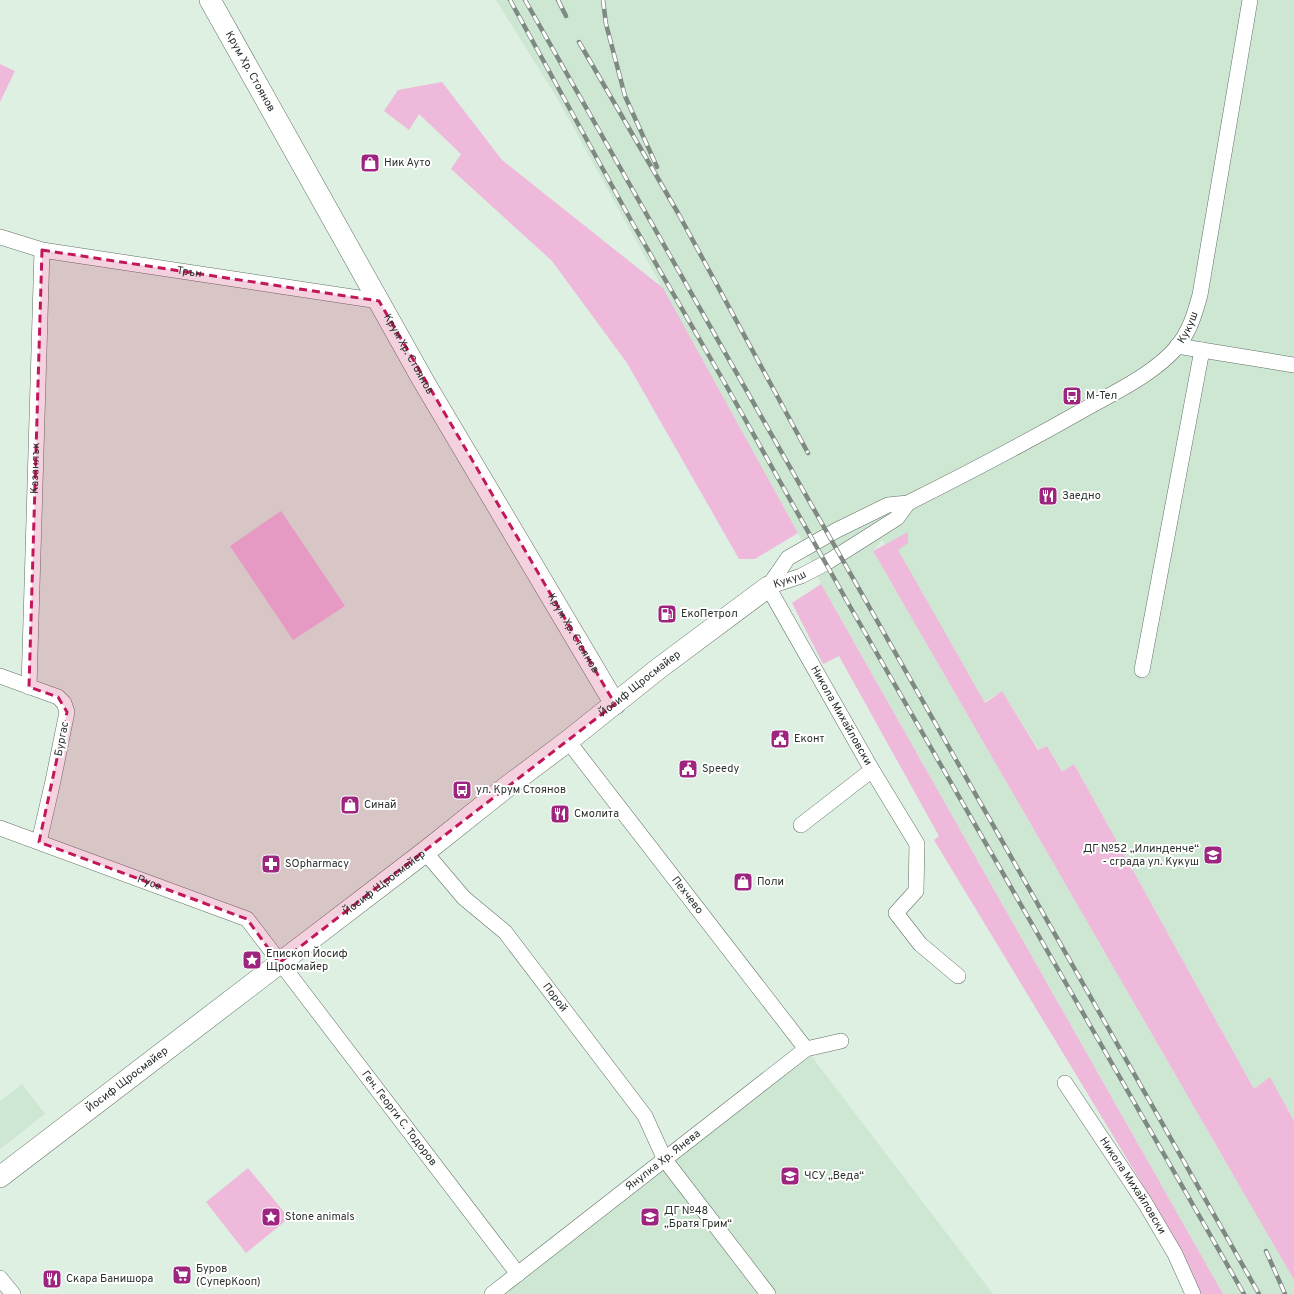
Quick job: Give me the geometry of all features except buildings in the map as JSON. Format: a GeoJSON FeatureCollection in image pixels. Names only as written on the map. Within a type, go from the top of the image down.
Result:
{"type":"FeatureCollection","features":[{"type":"Feature","properties":{"kind":"street","name":"Крум Хр. Стоянов"},"geometry":{"type":"LineString","coordinates":[[210,0],[424,382],[615,704]]}},
{"type":"Feature","properties":{"kind":"street","name":"Кукуш"},"geometry":{"type":"LineString","coordinates":[[768,587],[788,558],[837,530],[888,505],[908,503],[1018,447],[1115,392],[1162,362],[1177,346],[1191,324],[1200,295],[1250,0]]}},
{"type":"Feature","properties":{"kind":"street","name":"Трън"},"geometry":{"type":"LineString","coordinates":[[0,237],[42,250],[379,301]]}},
{"type":"Feature","properties":{"kind":"street","name":"Казанлък"},"geometry":{"type":"LineString","coordinates":[[29,686],[42,250]]}},
{"type":"Feature","properties":{"kind":"street"},"geometry":{"type":"LineString","coordinates":[[1177,346],[1294,365]]}},
{"type":"Feature","properties":{"kind":"street"},"geometry":{"type":"LineString","coordinates":[[1142,670],[1202,350]]}},
{"type":"Feature","properties":{"kind":"street","name":"Кукуш"},"geometry":{"type":"LineString","coordinates":[[768,587],[801,576],[826,563],[897,518],[908,503]]}},
{"type":"Feature","properties":{"kind":"street","name":"Йосиф Щросмайер"},"geometry":{"type":"LineString","coordinates":[[0,1177],[568,741],[658,669],[768,587]]}},
{"type":"Feature","properties":{"kind":"street","name":"Никола Михайловски"},"geometry":{"type":"LineString","coordinates":[[768,587],[872,770],[917,844],[916,891],[896,913],[920,944],[958,976]]}},
{"type":"Feature","properties":{"kind":"street","name":"Бургас"},"geometry":{"type":"LineString","coordinates":[[0,676],[58,698],[64,704],[67,712],[39,842]]}},
{"type":"Feature","properties":{"kind":"street","name":"Пехчево"},"geometry":{"type":"LineString","coordinates":[[568,741],[806,1049]]}},
{"type":"Feature","properties":{"kind":"street"},"geometry":{"type":"LineString","coordinates":[[801,825],[872,770]]}},
{"type":"Feature","properties":{"kind":"street","name":"Русе"},"geometry":{"type":"LineString","coordinates":[[0,828],[246,919],[280,963]]}},
{"type":"Feature","properties":{"kind":"street","name":"Порой"},"geometry":{"type":"LineString","coordinates":[[424,852],[464,898],[505,932],[645,1116],[665,1160],[768,1294]]}},
{"type":"Feature","properties":{"kind":"street","name":"Ген. Георги С. Тодоров"},"geometry":{"type":"LineString","coordinates":[[280,963],[518,1274]]}},
{"type":"Feature","properties":{"kind":"street","name":"Янулка Хр. Янева"},"geometry":{"type":"LineString","coordinates":[[492,1294],[806,1049],[841,1041]]}},
{"type":"Feature","properties":{"kind":"street","name":"Никола Михайловски"},"geometry":{"type":"LineString","coordinates":[[1065,1083],[1145,1203],[1175,1254],[1193,1294]]}},
{"type":"Feature","properties":{"kind":"street"},"geometry":{"type":"LineString","coordinates":[[0,1278],[13,1294]]}},
{"type":"Feature","properties":{"kind":"highlighted area"},"geometry":{"type":"Polygon","coordinates":[[[42,250],[379,301],[615,704],[279,963],[247,919],[39,842],[67,712],[58,697],[29,687],[42,250]]]}},
{"type":"Feature","properties":{"kind":"shaded area"},"geometry":{"type":"Polygon","coordinates":[[[496,0],[1294,0],[1294,1121],[1270,1078],[1254,1089],[1074,764],[1062,772],[1047,746],[1039,750],[1002,691],[982,703],[882,540],[873,551],[1294,1280],[1294,1294],[1223,1294],[821,584],[798,533],[557,98],[496,0]]]}},
{"type":"Feature","properties":{"kind":"shaded area"},"geometry":{"type":"Polygon","coordinates":[[[0,64],[15,71],[0,102],[0,64]]]}},
{"type":"Feature","properties":{"kind":"shaded area"},"geometry":{"type":"Polygon","coordinates":[[[442,82],[502,160],[663,288],[798,533],[755,559],[739,559],[627,363],[552,261],[451,169],[461,154],[419,114],[409,130],[384,111],[398,90],[442,82]]]}},
{"type":"Feature","properties":{"kind":"shaded area"},"geometry":{"type":"Polygon","coordinates":[[[281,511],[345,606],[293,640],[230,546],[281,511]]]}},
{"type":"Feature","properties":{"kind":"shaded area"},"geometry":{"type":"Polygon","coordinates":[[[908,532],[908,543],[898,550],[985,703],[1002,691],[1038,750],[1047,746],[1062,772],[1074,764],[1254,1089],[1270,1077],[1294,1121],[1294,1280],[873,551],[908,532]]]}},
{"type":"Feature","properties":{"kind":"shaded area"},"geometry":{"type":"Polygon","coordinates":[[[821,584],[1223,1294],[1197,1294],[1138,1177],[934,840],[939,836],[839,656],[823,664],[792,603],[821,584]]]}},
{"type":"Feature","properties":{"kind":"shaded area"},"geometry":{"type":"Polygon","coordinates":[[[806,1049],[993,1294],[492,1294],[806,1049]]]}},
{"type":"Feature","properties":{"kind":"shaded area"},"geometry":{"type":"Polygon","coordinates":[[[22,1084],[45,1114],[0,1149],[0,1101],[22,1084]]]}},
{"type":"Feature","properties":{"kind":"shaded area"},"geometry":{"type":"Polygon","coordinates":[[[248,1168],[289,1218],[246,1253],[206,1202],[248,1168]]]}},
{"type":"Feature","properties":{"kind":"railway"},"geometry":{"type":"LineString","coordinates":[[510,0],[633,224],[727,387],[848,603],[1244,1294]]}},
{"type":"Feature","properties":{"kind":"railway"},"geometry":{"type":"LineString","coordinates":[[525,0],[1259,1294]]}},
{"type":"Feature","properties":{"kind":"railway"},"geometry":{"type":"LineString","coordinates":[[558,0],[566,16]]}},
{"type":"Feature","properties":{"kind":"railway"},"geometry":{"type":"LineString","coordinates":[[603,0],[606,24],[625,96],[657,167]]}},
{"type":"Feature","properties":{"kind":"railway"},"geometry":{"type":"LineString","coordinates":[[579,42],[678,213],[808,453]]}},
{"type":"Feature","properties":{"kind":"railway"},"geometry":{"type":"LineString","coordinates":[[1266,1251],[1285,1294]]}},
{"type":"Feature","properties":{"kind":"place","name":"Ник Ауто"},"geometry":{"type":"Point","coordinates":[370,163]}},
{"type":"Feature","properties":{"kind":"place","name":"М-Тел"},"geometry":{"type":"Point","coordinates":[1072,396]}},
{"type":"Feature","properties":{"kind":"place","name":"Заедно"},"geometry":{"type":"Point","coordinates":[1048,496]}},
{"type":"Feature","properties":{"kind":"place","name":"ЕкоПетрол"},"geometry":{"type":"Point","coordinates":[667,614]}},
{"type":"Feature","properties":{"kind":"place","name":"Еконт"},"geometry":{"type":"Point","coordinates":[780,739]}},
{"type":"Feature","properties":{"kind":"place","name":"Speedy"},"geometry":{"type":"Point","coordinates":[688,769]}},
{"type":"Feature","properties":{"kind":"place","name":"ул. Крум Стоянов"},"geometry":{"type":"Point","coordinates":[462,790]}},
{"type":"Feature","properties":{"kind":"place","name":"Синай"},"geometry":{"type":"Point","coordinates":[350,805]}},
{"type":"Feature","properties":{"kind":"place","name":"Смолита"},"geometry":{"type":"Point","coordinates":[560,814]}},
{"type":"Feature","properties":{"kind":"place","name":"ДГ №52 „Илинденче“ - сграда ул. Кукуш"},"geometry":{"type":"Point","coordinates":[1213,855]}},
{"type":"Feature","properties":{"kind":"place","name":"SOpharmacy"},"geometry":{"type":"Point","coordinates":[271,864]}},
{"type":"Feature","properties":{"kind":"place","name":"Поли"},"geometry":{"type":"Point","coordinates":[743,882]}},
{"type":"Feature","properties":{"kind":"place","name":"Епископ Йосиф Щросмайер"},"geometry":{"type":"Point","coordinates":[252,960]}},
{"type":"Feature","properties":{"kind":"place","name":"ЧСУ „Веда“"},"geometry":{"type":"Point","coordinates":[790,1176]}},
{"type":"Feature","properties":{"kind":"place","name":"Stone animals"},"geometry":{"type":"Point","coordinates":[271,1217]}},
{"type":"Feature","properties":{"kind":"place","name":"ДГ №48 „Братя Грим“"},"geometry":{"type":"Point","coordinates":[650,1217]}},
{"type":"Feature","properties":{"kind":"place","name":"Буров (СуперКооп)"},"geometry":{"type":"Point","coordinates":[182,1275]}},
{"type":"Feature","properties":{"kind":"place","name":"Скара Банишора"},"geometry":{"type":"Point","coordinates":[52,1279]}}]}
